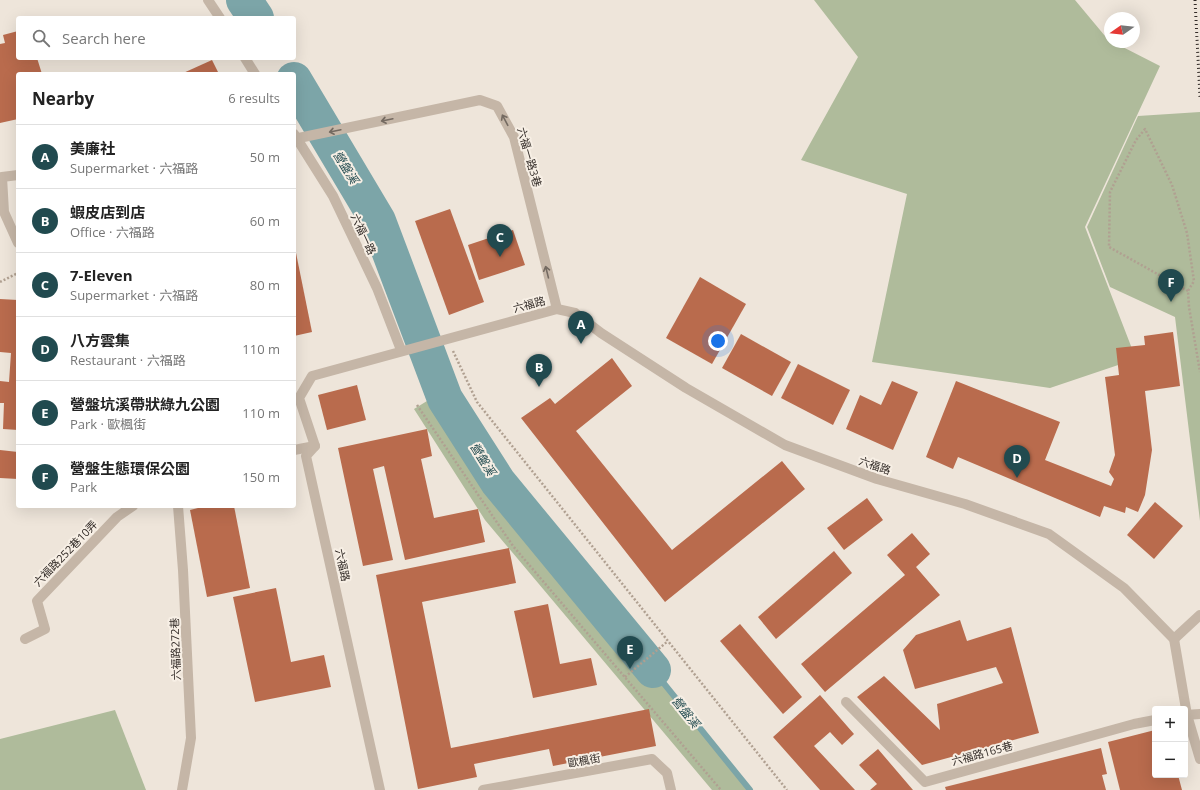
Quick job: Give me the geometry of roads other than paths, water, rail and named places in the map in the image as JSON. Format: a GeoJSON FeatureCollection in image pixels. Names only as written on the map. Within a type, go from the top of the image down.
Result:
{"type":"FeatureCollection","features":[{"type":"Feature","properties":{"kind":"street"},"geometry":{"type":"LineString","coordinates":[[208,0],[219,16]]}},
{"type":"Feature","properties":{"kind":"street"},"geometry":{"type":"LineString","coordinates":[[246,60],[254,72]]}},
{"type":"Feature","properties":{"kind":"street","name":"六福一路3巷"},"geometry":{"type":"LineString","coordinates":[[296,137],[311,136],[480,100],[497,106],[514,137],[557,310]]}},
{"type":"Feature","properties":{"kind":"street","name":"六福一路"},"geometry":{"type":"LineString","coordinates":[[296,139],[333,196],[377,288],[402,350]]}},
{"type":"Feature","properties":{"kind":"street"},"geometry":{"type":"LineString","coordinates":[[16,175],[2,177],[4,212],[16,239]]}},
{"type":"Feature","properties":{"kind":"street","name":"六福路"},"geometry":{"type":"LineString","coordinates":[[402,350],[557,310],[575,313],[601,333],[686,388],[785,445],[877,479],[965,504],[1049,534],[1124,588],[1174,639]]}},
{"type":"Feature","properties":{"kind":"street"},"geometry":{"type":"LineString","coordinates":[[296,450],[315,446],[299,398],[312,376],[402,350]]}},
{"type":"Feature","properties":{"kind":"street","name":"六福路"},"geometry":{"type":"LineString","coordinates":[[315,446],[306,456],[380,790]]}},
{"type":"Feature","properties":{"kind":"street","name":"六福路252巷10弄"},"geometry":{"type":"LineString","coordinates":[[25,639],[45,629],[37,601],[117,517],[130,508]]}},
{"type":"Feature","properties":{"kind":"street","name":"六福路272巷"},"geometry":{"type":"LineString","coordinates":[[178,508],[183,570],[190,738],[182,790]]}},
{"type":"Feature","properties":{"kind":"street"},"geometry":{"type":"LineString","coordinates":[[1185,706],[1174,639],[1200,615]]}},
{"type":"Feature","properties":{"kind":"street","name":"六福路165巷"},"geometry":{"type":"LineString","coordinates":[[846,702],[925,782],[1134,724],[1152,721]]}},
{"type":"Feature","properties":{"kind":"street"},"geometry":{"type":"LineString","coordinates":[[1188,715],[1200,714]]}},
{"type":"Feature","properties":{"kind":"street"},"geometry":{"type":"LineString","coordinates":[[1188,721],[1200,759]]}},
{"type":"Feature","properties":{"kind":"street","name":"歐楓街"},"geometry":{"type":"LineString","coordinates":[[483,790],[652,759],[667,773],[671,790]]}},
{"type":"Feature","properties":{"kind":"waterway","name":"營盤溪"},"geometry":{"type":"LineString","coordinates":[[244,0],[255,16]]}},
{"type":"Feature","properties":{"kind":"waterway","name":"營盤溪"},"geometry":{"type":"LineString","coordinates":[[296,83],[378,221],[445,399],[498,482],[653,670]]}},
{"type":"Feature","properties":{"kind":"waterway","name":"營盤溪"},"geometry":{"type":"LineString","coordinates":[[653,670],[750,790]]}},
{"type":"Feature","properties":{"kind":"railway"},"geometry":{"type":"LineString","coordinates":[[1195,0],[1200,97]]}},
{"type":"Feature","properties":{"kind":"place","name":"7-Eleven"},"geometry":{"type":"Point","coordinates":[500,257]}},
{"type":"Feature","properties":{"kind":"place","name":"營盤生態環保公園"},"geometry":{"type":"Point","coordinates":[1171,302]}},
{"type":"Feature","properties":{"kind":"place","name":"美廉社"},"geometry":{"type":"Point","coordinates":[581,344]}},
{"type":"Feature","properties":{"kind":"place","name":"蝦皮店到店"},"geometry":{"type":"Point","coordinates":[539,387]}},
{"type":"Feature","properties":{"kind":"place","name":"八方雲集"},"geometry":{"type":"Point","coordinates":[1017,478]}},
{"type":"Feature","properties":{"kind":"place","name":"營盤坑溪帶狀綠九公園"},"geometry":{"type":"Point","coordinates":[630,669]}}]}
